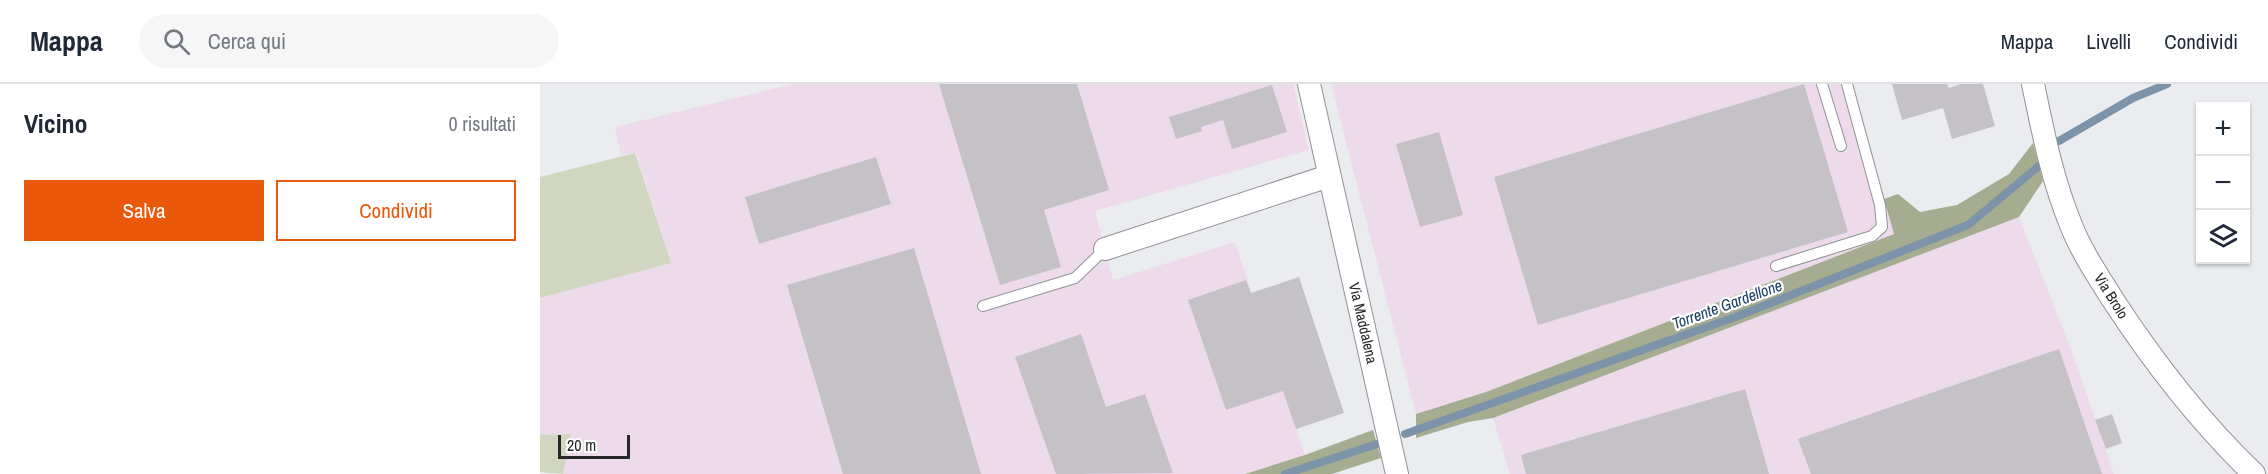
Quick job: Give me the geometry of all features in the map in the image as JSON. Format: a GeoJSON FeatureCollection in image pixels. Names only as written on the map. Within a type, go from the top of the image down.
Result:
{"type":"FeatureCollection","features":[{"type":"Feature","properties":{"kind":"street","name":"Via Maddalena"},"geometry":{"type":"LineString","coordinates":[[1309,84],[1393,473]]}},
{"type":"Feature","properties":{"kind":"street","name":"Via Brolo"},"geometry":{"type":"LineString","coordinates":[[2033,84],[2052,172],[2072,227],[2098,276],[2136,336],[2186,401],[2254,474]]}},
{"type":"Feature","properties":{"kind":"street"},"geometry":{"type":"LineString","coordinates":[[1104,249],[1329,176]]}},
{"type":"Feature","properties":{"kind":"lane"},"geometry":{"type":"LineString","coordinates":[[1822,84],[1841,146]]}},
{"type":"Feature","properties":{"kind":"lane"},"geometry":{"type":"LineString","coordinates":[[1776,266],[1872,236],[1882,227],[1880,205],[1847,84]]}},
{"type":"Feature","properties":{"kind":"lane"},"geometry":{"type":"LineString","coordinates":[[983,306],[1075,278],[1104,249]]}},
{"type":"Feature","properties":{"kind":"shaded area"},"geometry":{"type":"Polygon","coordinates":[[[793,84],[1293,84],[1309,150],[1095,211],[1113,280],[1235,242],[1305,455],[1245,474],[563,474],[570,434],[540,435],[540,298],[671,263],[636,153],[621,155],[615,127],[793,84]]]}},
{"type":"Feature","properties":{"kind":"shaded area"},"geometry":{"type":"Polygon","coordinates":[[[1331,84],[1853,84],[1894,234],[1486,392],[1416,414],[1331,84]]]}},
{"type":"Feature","properties":{"kind":"shaded area"},"geometry":{"type":"Polygon","coordinates":[[[2019,217],[2071,349],[2114,474],[1510,474],[1493,418],[2019,217]]]}},
{"type":"Feature","properties":{"kind":"green space"},"geometry":{"type":"Polygon","coordinates":[[[2033,143],[2043,181],[2019,217],[1493,418],[1468,422],[1416,438],[1416,414],[1486,392],[1894,234],[1884,199],[1898,194],[1920,212],[1957,205],[2009,174],[2033,143]]]}},
{"type":"Feature","properties":{"kind":"green space"},"geometry":{"type":"Polygon","coordinates":[[[635,153],[671,263],[540,298],[540,177],[635,153]]]}},
{"type":"Feature","properties":{"kind":"green space"},"geometry":{"type":"Polygon","coordinates":[[[1373,430],[1381,458],[1332,474],[1245,474],[1305,455],[1373,430]]]}},
{"type":"Feature","properties":{"kind":"green space"},"geometry":{"type":"Polygon","coordinates":[[[571,434],[563,474],[540,472],[540,435],[571,434]]]}},
{"type":"Feature","properties":{"kind":"building"},"geometry":{"type":"Polygon","coordinates":[[[939,84],[1077,84],[1109,190],[1044,210],[1061,267],[1000,285],[939,84]]]}},
{"type":"Feature","properties":{"kind":"building"},"geometry":{"type":"Polygon","coordinates":[[[1804,84],[1848,232],[1538,325],[1494,177],[1804,84]]]}},
{"type":"Feature","properties":{"kind":"building"},"geometry":{"type":"Polygon","coordinates":[[[1892,84],[1947,84],[1949,88],[1961,84],[1983,84],[1995,126],[1952,139],[1943,108],[1902,120],[1892,84]]]}},
{"type":"Feature","properties":{"kind":"building"},"geometry":{"type":"Polygon","coordinates":[[[1272,85],[1287,132],[1232,149],[1223,120],[1201,127],[1202,131],[1176,139],[1169,117],[1272,85]]]}},
{"type":"Feature","properties":{"kind":"building"},"geometry":{"type":"Polygon","coordinates":[[[1439,132],[1463,215],[1420,227],[1396,144],[1439,132]]]}},
{"type":"Feature","properties":{"kind":"building"},"geometry":{"type":"Polygon","coordinates":[[[876,157],[891,204],[759,244],[745,197],[876,157]]]}},
{"type":"Feature","properties":{"kind":"building"},"geometry":{"type":"Polygon","coordinates":[[[914,248],[981,474],[843,474],[787,285],[914,248]]]}},
{"type":"Feature","properties":{"kind":"building"},"geometry":{"type":"Polygon","coordinates":[[[1299,277],[1344,413],[1296,429],[1283,391],[1226,410],[1188,300],[1246,280],[1251,293],[1299,277]]]}},
{"type":"Feature","properties":{"kind":"building"},"geometry":{"type":"Polygon","coordinates":[[[1081,334],[1106,407],[1145,394],[1173,473],[1056,474],[1015,357],[1081,334]]]}},
{"type":"Feature","properties":{"kind":"building"},"geometry":{"type":"Polygon","coordinates":[[[2059,349],[2102,474],[1811,474],[1798,439],[2059,349]]]}},
{"type":"Feature","properties":{"kind":"building"},"geometry":{"type":"Polygon","coordinates":[[[1745,389],[1769,474],[1526,474],[1521,455],[1745,389]]]}},
{"type":"Feature","properties":{"kind":"building"},"geometry":{"type":"Polygon","coordinates":[[[2112,414],[2122,443],[2106,449],[2095,420],[2112,414]]]}},
{"type":"Feature","properties":{"kind":"waterway","name":"Torrente Gardellone"},"geometry":{"type":"LineString","coordinates":[[2059,141],[2133,98],[2167,84]]}},
{"type":"Feature","properties":{"kind":"waterway","name":"Torrente Gardellone"},"geometry":{"type":"LineString","coordinates":[[1405,434],[1738,316],[1968,225],[2039,166]]}},
{"type":"Feature","properties":{"kind":"waterway","name":"Torrente Gardellone"},"geometry":{"type":"LineString","coordinates":[[1285,474],[1377,444]]}}]}
